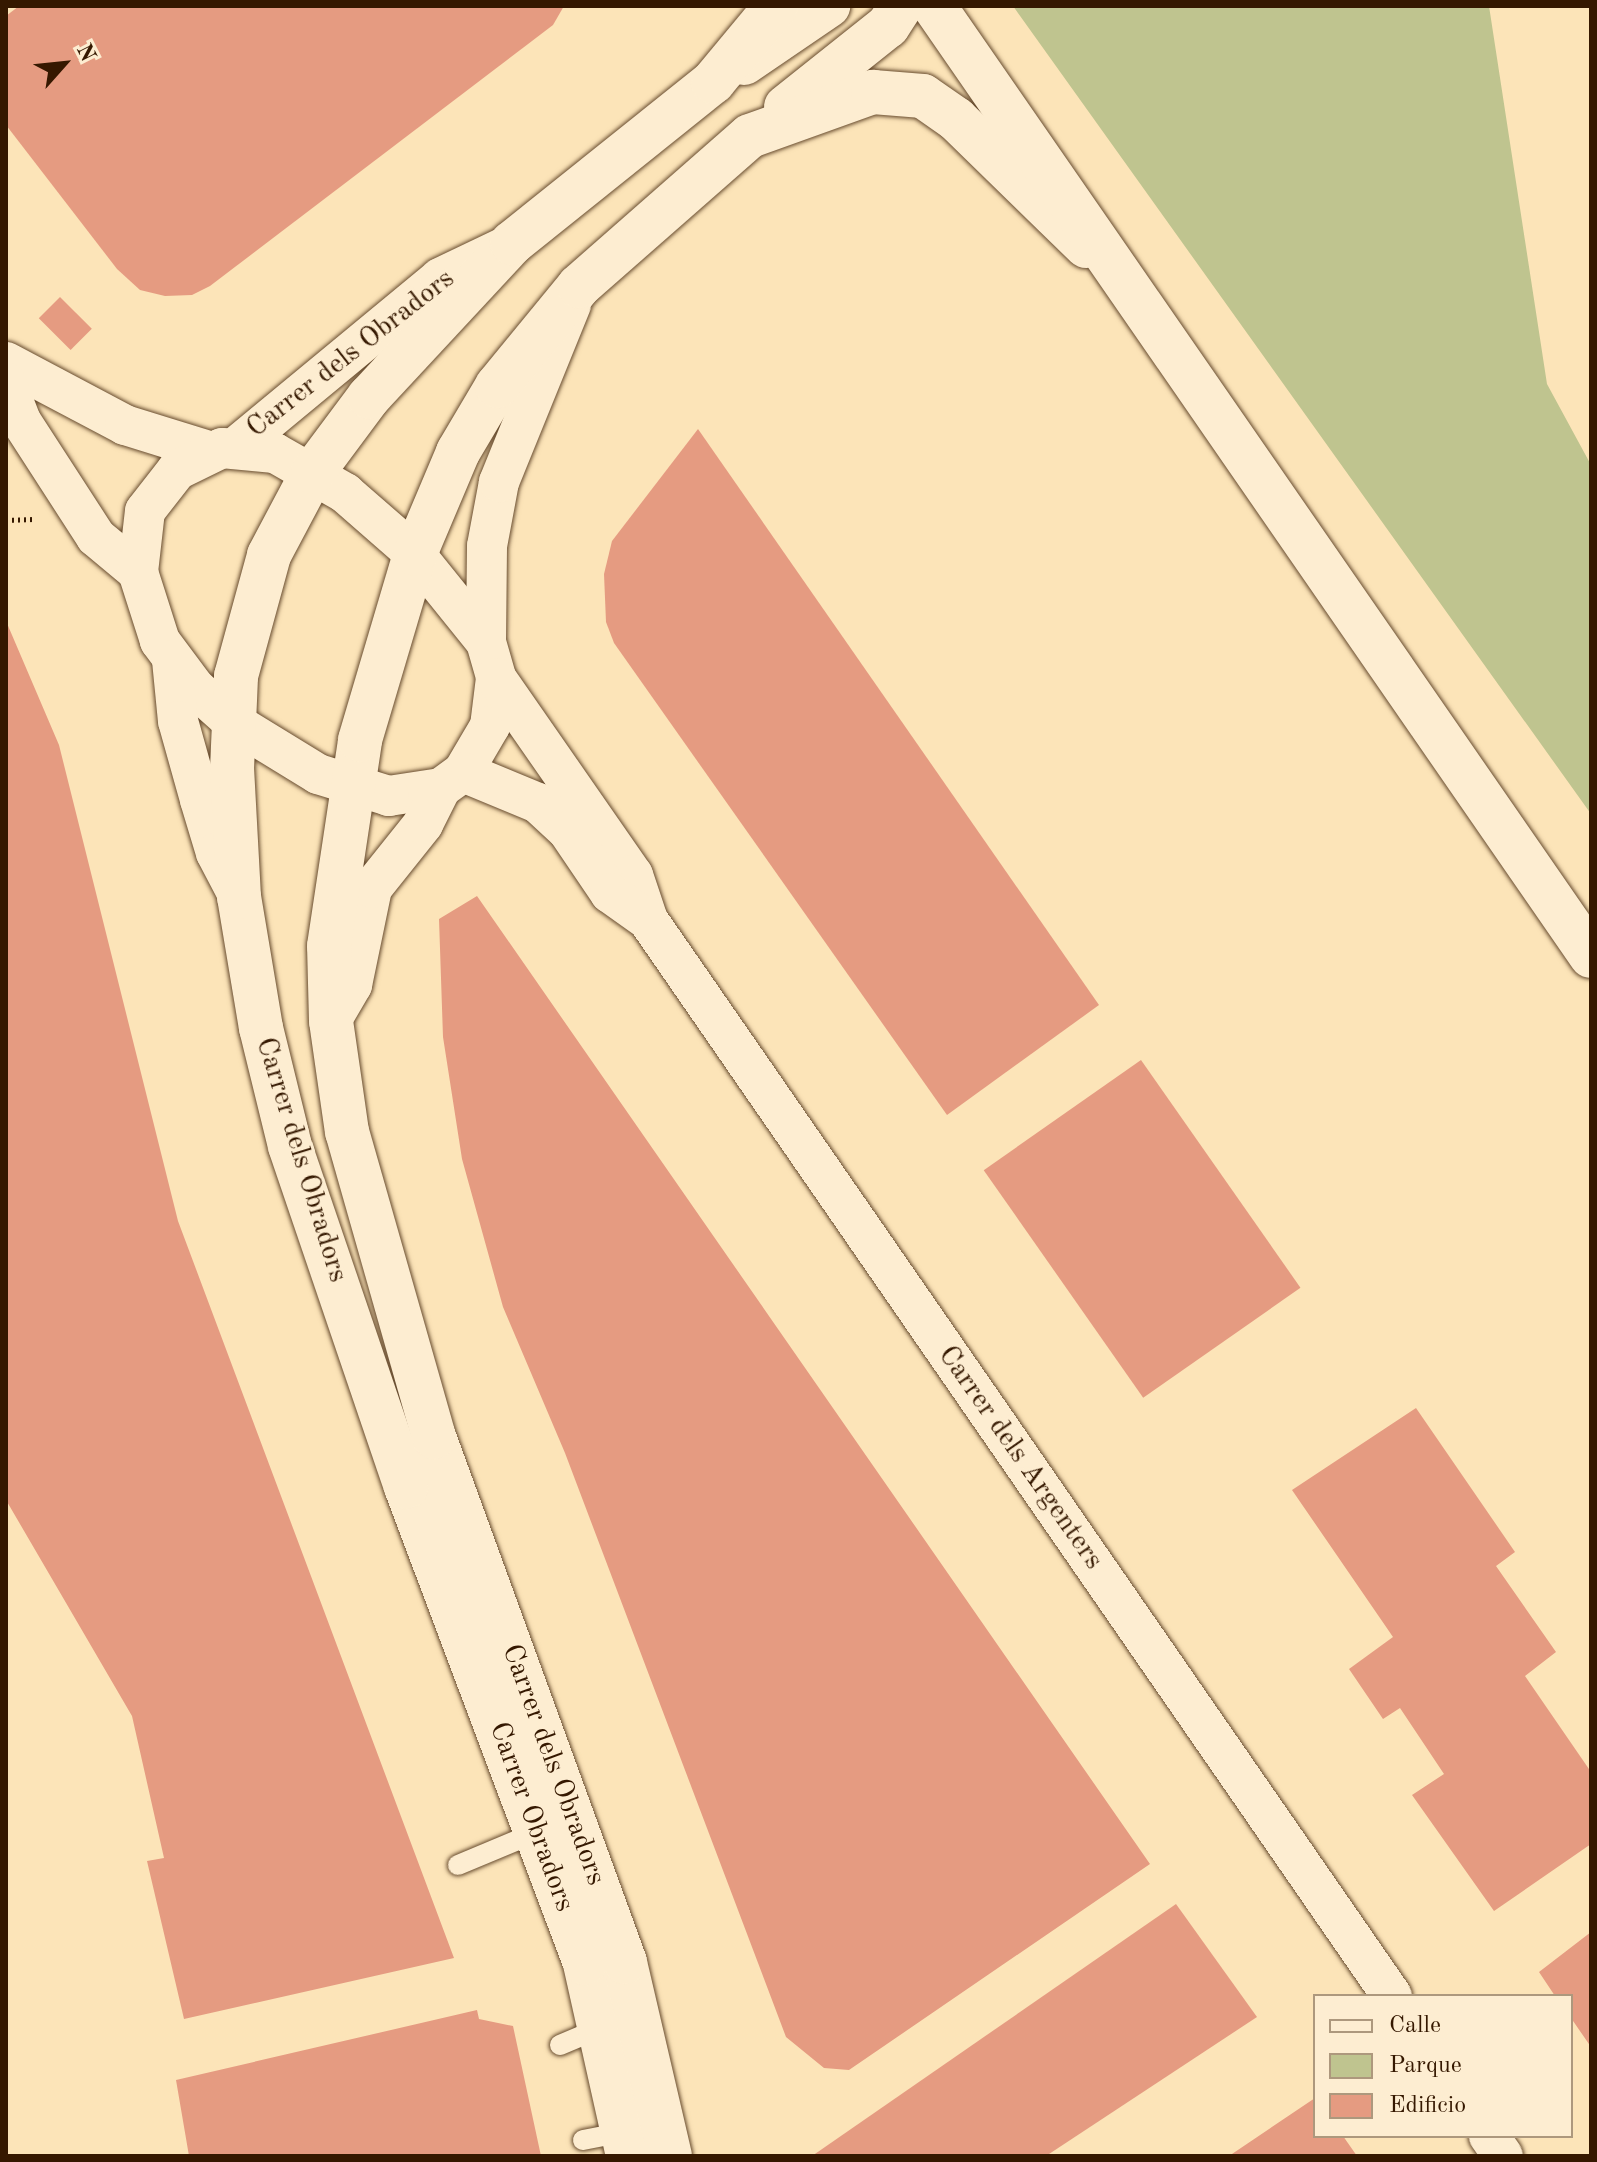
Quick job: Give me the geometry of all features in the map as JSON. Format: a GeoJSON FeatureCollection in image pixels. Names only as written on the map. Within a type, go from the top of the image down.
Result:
{"type":"FeatureCollection","features":[{"type":"Feature","properties":{"kind":"street","name":"Carrer dels Obradors"},"geometry":{"type":"LineString","coordinates":[[713,82],[776,6]]}},
{"type":"Feature","properties":{"kind":"street","name":"Carrer dels Obradors"},"geometry":{"type":"LineString","coordinates":[[406,1487],[290,1146],[261,1028],[239,897],[233,722],[236,676],[256,591],[313,472],[411,349],[512,243],[713,82],[828,6]]}},
{"type":"Feature","properties":{"kind":"street","name":"Carrer dels Obradors"},"geometry":{"type":"LineString","coordinates":[[670,2156],[617,1938],[440,1456],[347,1132],[331,1021],[329,946],[350,789],[375,676],[415,554],[458,452],[497,386],[579,286],[750,136],[888,26],[901,6]]}},
{"type":"Feature","properties":{"kind":"street"},"geometry":{"type":"LineString","coordinates":[[934,6],[1591,956]]}},
{"type":"Feature","properties":{"kind":"street","name":"Carrer dels Obradors"},"geometry":{"type":"LineString","coordinates":[[750,136],[873,92],[923,96],[956,119],[1130,290]]}},
{"type":"Feature","properties":{"kind":"street","name":"Carrer dels Obradors"},"geometry":{"type":"LineString","coordinates":[[172,660],[149,620],[138,572],[145,511],[177,470],[222,449],[440,278],[512,243]]}},
{"type":"Feature","properties":{"kind":"street","name":"Carrer dels Obradors"},"geometry":{"type":"LineString","coordinates":[[452,780],[490,726],[487,546],[499,482],[579,286]]}},
{"type":"Feature","properties":{"kind":"street","name":"Carrer dels Argenters"},"geometry":{"type":"LineString","coordinates":[[6,362],[125,425],[222,449],[275,453],[313,472],[368,510],[415,554],[491,660],[633,875],[648,920],[1391,1994]]}},
{"type":"Feature","properties":{"kind":"street"},"geometry":{"type":"LineString","coordinates":[[6,382],[21,421],[96,537],[138,572]]}},
{"type":"Feature","properties":{"kind":"street"},"geometry":{"type":"LineString","coordinates":[[172,660],[233,722],[350,789],[405,797],[452,780]]}},
{"type":"Feature","properties":{"kind":"street"},"geometry":{"type":"LineString","coordinates":[[172,660],[176,709],[200,800],[216,853],[239,897]]}},
{"type":"Feature","properties":{"kind":"street"},"geometry":{"type":"LineString","coordinates":[[331,1021],[352,985],[372,888],[423,824],[452,780]]}},
{"type":"Feature","properties":{"kind":"street","name":"Carrer dels Argenters"},"geometry":{"type":"LineString","coordinates":[[452,780],[538,803],[568,831],[610,893],[648,920]]}},
{"type":"Feature","properties":{"kind":"street","name":"Carrer dels Obradors"},"geometry":{"type":"LineString","coordinates":[[440,1456],[431,1496],[540,1782],[537,1832],[570,1864],[583,1908],[617,1938]]}},
{"type":"Feature","properties":{"kind":"street","name":"Carrer Obradors"},"geometry":{"type":"LineString","coordinates":[[406,1487],[585,1963],[600,2028],[620,2146]]}},
{"type":"Feature","properties":{"kind":"street"},"geometry":{"type":"LineString","coordinates":[[600,2028],[619,2018],[604,1958],[617,1938]]}},
{"type":"Feature","properties":{"kind":"street"},"geometry":{"type":"LineString","coordinates":[[1490,2138],[1503,2156]]}},
{"type":"Feature","properties":{"kind":"lane"},"geometry":{"type":"LineString","coordinates":[[458,1865],[537,1832]]}},
{"type":"Feature","properties":{"kind":"lane"},"geometry":{"type":"LineString","coordinates":[[560,2045],[600,2028]]}},
{"type":"Feature","properties":{"kind":"green space"},"geometry":{"type":"Polygon","coordinates":[[[1013,6],[1489,6],[1547,384],[1591,465],[1591,814],[1013,6]]]}},
{"type":"Feature","properties":{"kind":"building"},"geometry":{"type":"Polygon","coordinates":[[[19,6],[564,6],[553,25],[210,286],[192,295],[165,296],[140,290],[117,269],[6,125],[6,16],[19,6]]]}},
{"type":"Feature","properties":{"kind":"building"},"geometry":{"type":"Polygon","coordinates":[[[60,297],[92,329],[71,350],[39,318],[60,297]]]}},
{"type":"Feature","properties":{"kind":"building"},"geometry":{"type":"Polygon","coordinates":[[[698,429],[1099,1005],[947,1115],[614,643],[606,622],[604,574],[612,541],[698,429]]]}},
{"type":"Feature","properties":{"kind":"building"},"geometry":{"type":"Polygon","coordinates":[[[6,621],[59,745],[178,1221],[454,1958],[184,2019],[147,1861],[164,1858],[132,1716],[6,1500],[6,621]]]}},
{"type":"Feature","properties":{"kind":"building"},"geometry":{"type":"Polygon","coordinates":[[[477,896],[1150,1864],[849,2070],[824,2068],[786,2037],[565,1453],[503,1307],[462,1159],[443,1037],[439,919],[477,896]]]}},
{"type":"Feature","properties":{"kind":"building"},"geometry":{"type":"Polygon","coordinates":[[[1141,1060],[1300,1288],[1143,1398],[984,1170],[1141,1060]]]}},
{"type":"Feature","properties":{"kind":"building"},"geometry":{"type":"Polygon","coordinates":[[[1416,1408],[1515,1552],[1496,1566],[1556,1652],[1525,1676],[1591,1772],[1591,1844],[1494,1911],[1412,1795],[1444,1774],[1400,1708],[1383,1719],[1349,1669],[1393,1637],[1292,1490],[1416,1408]]]}},
{"type":"Feature","properties":{"kind":"building"},"geometry":{"type":"Polygon","coordinates":[[[1176,1904],[1257,2017],[1046,2156],[812,2156],[1176,1904]]]}},
{"type":"Feature","properties":{"kind":"building"},"geometry":{"type":"Polygon","coordinates":[[[1591,1932],[1591,2047],[1573,2021],[1573,1994],[1554,1994],[1539,1972],[1591,1932]]]}},
{"type":"Feature","properties":{"kind":"building"},"geometry":{"type":"Polygon","coordinates":[[[477,2010],[479,2019],[513,2026],[541,2156],[189,2156],[176,2080],[477,2010]]]}},
{"type":"Feature","properties":{"kind":"building"},"geometry":{"type":"Polygon","coordinates":[[[1313,2099],[1313,2138],[1344,2138],[1357,2156],[1229,2156],[1313,2099]]]}}]}
